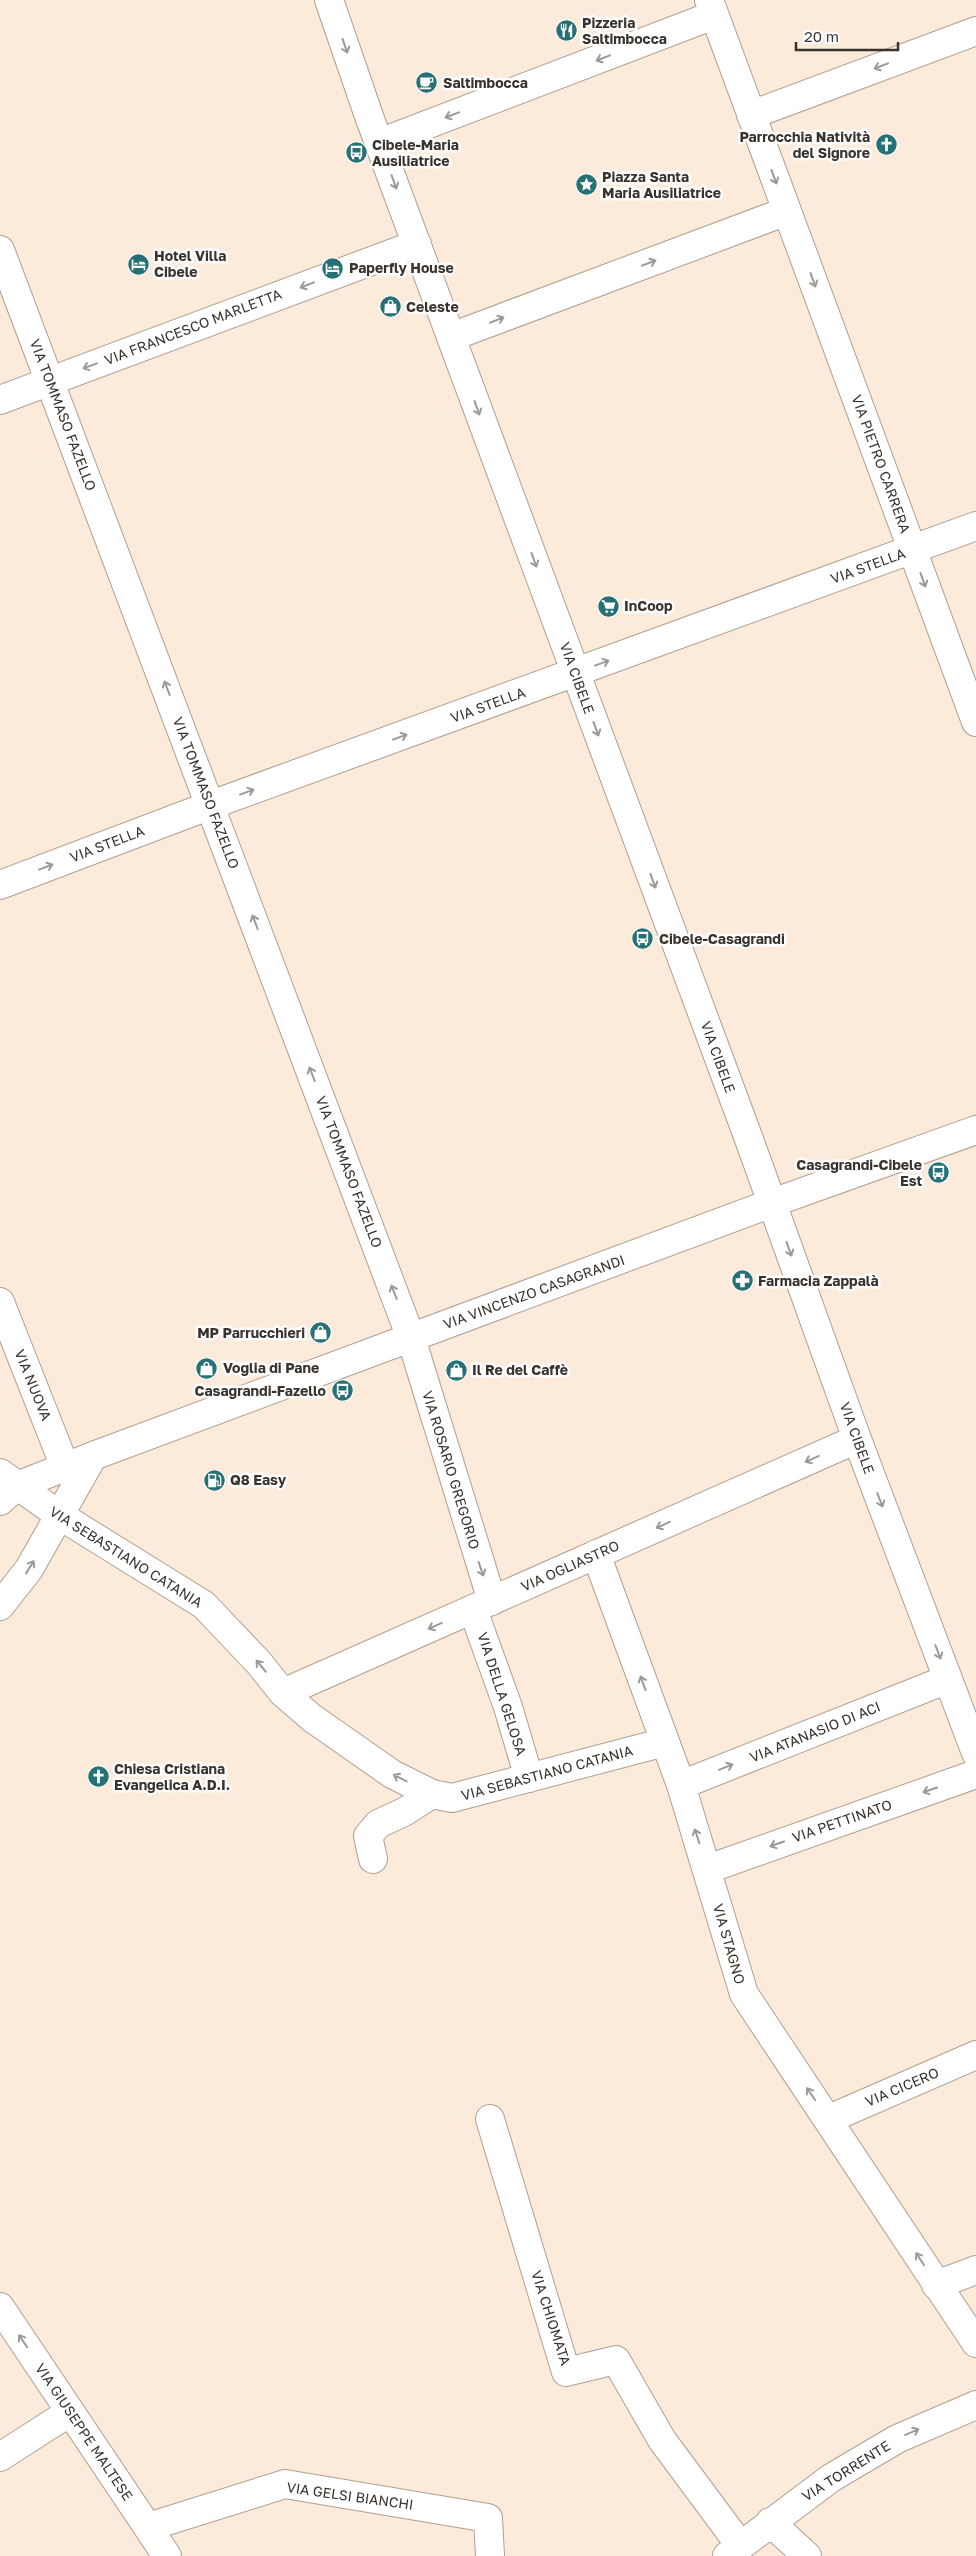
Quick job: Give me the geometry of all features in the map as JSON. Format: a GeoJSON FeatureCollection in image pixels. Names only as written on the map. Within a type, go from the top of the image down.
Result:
{"type":"FeatureCollection","features":[{"type":"Feature","properties":{"kind":"street","name":"VIA CIBELE"},"geometry":{"type":"LineString","coordinates":[[329,0],[379,143],[772,1203],[857,1439],[976,1753]]}},
{"type":"Feature","properties":{"kind":"street"},"geometry":{"type":"LineString","coordinates":[[379,143],[712,8]]}},
{"type":"Feature","properties":{"kind":"street","name":"VIA PIETRO CARRERA"},"geometry":{"type":"LineString","coordinates":[[712,8],[976,722]]}},
{"type":"Feature","properties":{"kind":"street"},"geometry":{"type":"LineString","coordinates":[[751,115],[976,30]]}},
{"type":"Feature","properties":{"kind":"street"},"geometry":{"type":"LineString","coordinates":[[456,350],[791,223]]}},
{"type":"Feature","properties":{"kind":"street","name":"VIA FRANCESCO MARLETTA"},"geometry":{"type":"LineString","coordinates":[[0,400],[417,244]]}},
{"type":"Feature","properties":{"kind":"street","name":"VIA TOMMASO FAZELLO"},"geometry":{"type":"LineString","coordinates":[[0,250],[411,1338]]}},
{"type":"Feature","properties":{"kind":"street","name":"VIA STELLA"},"geometry":{"type":"LineString","coordinates":[[0,885],[211,805],[976,526]]}},
{"type":"Feature","properties":{"kind":"street","name":"VIA VINCENZO CASAGRANDI"},"geometry":{"type":"LineString","coordinates":[[6,1487],[65,1467],[772,1203],[976,1130]]}},
{"type":"Feature","properties":{"kind":"street","name":"VIA NUOVA"},"geometry":{"type":"LineString","coordinates":[[0,1302],[65,1467]]}},
{"type":"Feature","properties":{"kind":"street","name":"VIA ROSARIO GREGORIO"},"geometry":{"type":"LineString","coordinates":[[411,1338],[482,1605]]}},
{"type":"Feature","properties":{"kind":"street","name":"VIA OGLIASTRO"},"geometry":{"type":"LineString","coordinates":[[283,1693],[857,1439]]}},
{"type":"Feature","properties":{"kind":"street"},"geometry":{"type":"LineString","coordinates":[[0,1606],[29,1569],[93,1456]]}},
{"type":"Feature","properties":{"kind":"street","name":"VIA SEBASTIANO CATANIA"},"geometry":{"type":"LineString","coordinates":[[6,1487],[59,1515],[204,1605],[259,1663],[283,1693],[312,1718],[392,1774],[432,1794],[452,1798],[665,1742]]}},
{"type":"Feature","properties":{"kind":"street","name":"VIA STAGNO"},"geometry":{"type":"LineString","coordinates":[[596,1554],[681,1785],[708,1869],[744,1994],[976,2343]]}},
{"type":"Feature","properties":{"kind":"street","name":"VIA DELLA GELOSA"},"geometry":{"type":"LineString","coordinates":[[482,1605],[508,1707],[529,1778]]}},
{"type":"Feature","properties":{"kind":"street","name":"VIA ATANASIO DI ACI"},"geometry":{"type":"LineString","coordinates":[[681,1785],[948,1679]]}},
{"type":"Feature","properties":{"kind":"street","name":"VIA PETTINATO"},"geometry":{"type":"LineString","coordinates":[[708,1869],[976,1774]]}},
{"type":"Feature","properties":{"kind":"street"},"geometry":{"type":"LineString","coordinates":[[373,1859],[368,1836],[378,1824],[404,1812],[432,1794]]}},
{"type":"Feature","properties":{"kind":"street","name":"VIA CICERO"},"geometry":{"type":"LineString","coordinates":[[828,2119],[976,2055]]}},
{"type":"Feature","properties":{"kind":"street","name":"VIA CHIOMATA"},"geometry":{"type":"LineString","coordinates":[[490,2120],[566,2372],[616,2360],[662,2440],[733,2551]]}},
{"type":"Feature","properties":{"kind":"street"},"geometry":{"type":"LineString","coordinates":[[936,2285],[976,2270]]}},
{"type":"Feature","properties":{"kind":"street","name":"VIA GIUSEPPE MALTESE"},"geometry":{"type":"LineString","coordinates":[[0,2308],[167,2556]]}},
{"type":"Feature","properties":{"kind":"street","name":"VIA TORRENTE"},"geometry":{"type":"LineString","coordinates":[[733,2551],[831,2478],[897,2439],[976,2405]]}},
{"type":"Feature","properties":{"kind":"street"},"geometry":{"type":"LineString","coordinates":[[0,2457],[70,2412]]}},
{"type":"Feature","properties":{"kind":"street","name":"VIA GELSI BIANCHI"},"geometry":{"type":"LineString","coordinates":[[148,2527],[285,2484],[488,2518],[490,2556]]}},
{"type":"Feature","properties":{"kind":"street"},"geometry":{"type":"LineString","coordinates":[[770,2522],[807,2556]]}},
{"type":"Feature","properties":{"kind":"place","name":"Pizzeria Saltimbocca"},"geometry":{"type":"Point","coordinates":[566,31]}},
{"type":"Feature","properties":{"kind":"place","name":"Saltimbocca"},"geometry":{"type":"Point","coordinates":[427,83]}},
{"type":"Feature","properties":{"kind":"place","name":"Parrocchia Natività del Signore"},"geometry":{"type":"Point","coordinates":[886,145]}},
{"type":"Feature","properties":{"kind":"place","name":"Cibele-Maria Ausiliatrice"},"geometry":{"type":"Point","coordinates":[356,153]}},
{"type":"Feature","properties":{"kind":"place","name":"Piazza Santa Maria Ausiliatrice"},"geometry":{"type":"Point","coordinates":[586,185]}},
{"type":"Feature","properties":{"kind":"place","name":"Hotel Villa Cibele"},"geometry":{"type":"Point","coordinates":[138,264]}},
{"type":"Feature","properties":{"kind":"place","name":"Paperfly House"},"geometry":{"type":"Point","coordinates":[333,268]}},
{"type":"Feature","properties":{"kind":"place","name":"Celeste"},"geometry":{"type":"Point","coordinates":[390,307]}},
{"type":"Feature","properties":{"kind":"place","name":"InCoop"},"geometry":{"type":"Point","coordinates":[608,606]}},
{"type":"Feature","properties":{"kind":"place","name":"Cibele-Casagrandi"},"geometry":{"type":"Point","coordinates":[643,939]}},
{"type":"Feature","properties":{"kind":"place","name":"Casagrandi-Cibele Est"},"geometry":{"type":"Point","coordinates":[938,1173]}},
{"type":"Feature","properties":{"kind":"place","name":"Farmacia Zappalà"},"geometry":{"type":"Point","coordinates":[742,1281]}},
{"type":"Feature","properties":{"kind":"place","name":"MP Parrucchieri"},"geometry":{"type":"Point","coordinates":[321,1333]}},
{"type":"Feature","properties":{"kind":"place","name":"Voglia di Pane"},"geometry":{"type":"Point","coordinates":[207,1368]}},
{"type":"Feature","properties":{"kind":"place","name":"Il Re del Caffè"},"geometry":{"type":"Point","coordinates":[456,1370]}},
{"type":"Feature","properties":{"kind":"place","name":"Casagrandi-Fazello"},"geometry":{"type":"Point","coordinates":[342,1391]}},
{"type":"Feature","properties":{"kind":"place","name":"Q8 Easy"},"geometry":{"type":"Point","coordinates":[214,1480]}},
{"type":"Feature","properties":{"kind":"place","name":"Chiesa Cristiana Evangelica A.D.I."},"geometry":{"type":"Point","coordinates":[98,1777]}}]}
